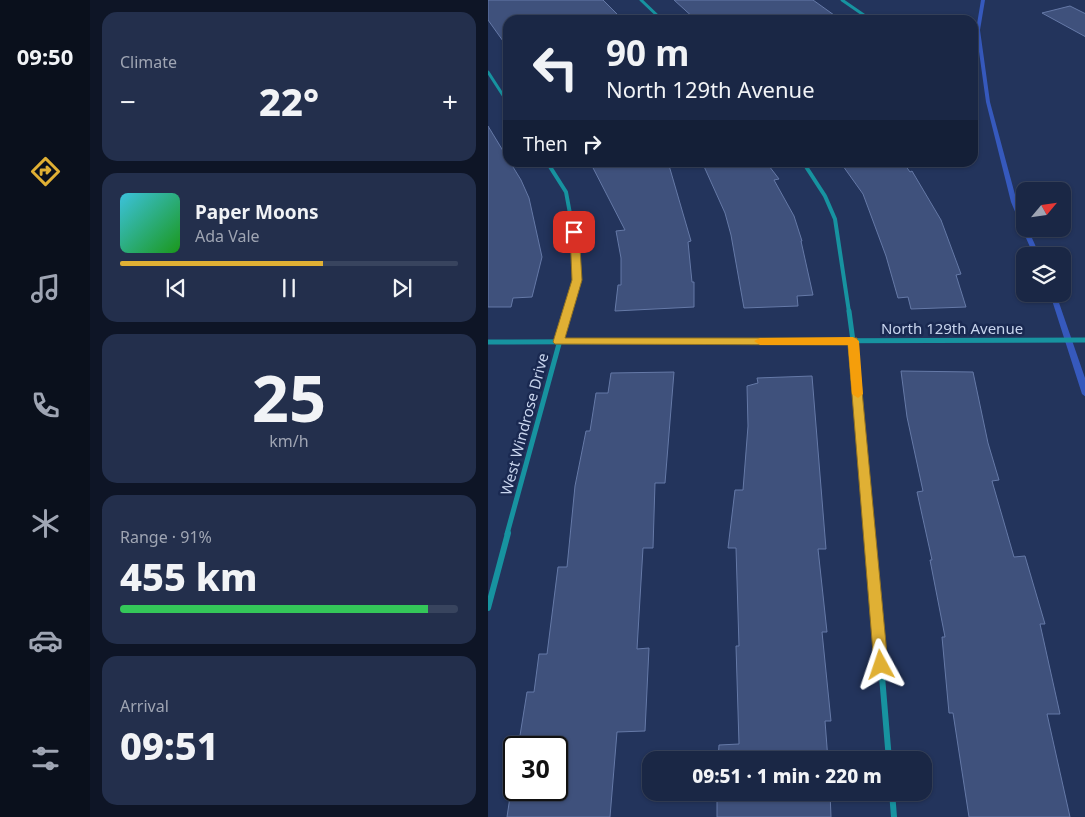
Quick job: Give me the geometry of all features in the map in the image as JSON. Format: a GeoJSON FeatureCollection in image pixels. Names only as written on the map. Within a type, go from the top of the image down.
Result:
{"type":"FeatureCollection","features":[{"type":"Feature","properties":{"kind":"street"},"geometry":{"type":"LineString","coordinates":[[641,0],[657,15]]}},
{"type":"Feature","properties":{"kind":"street"},"geometry":{"type":"LineString","coordinates":[[842,0],[864,15]]}},
{"type":"Feature","properties":{"kind":"street"},"geometry":{"type":"LineString","coordinates":[[488,72],[503,95]]}},
{"type":"Feature","properties":{"kind":"street","name":"West Windrose Drive"},"geometry":{"type":"LineString","coordinates":[[488,608],[558,342],[577,280],[576,246],[566,192],[550,167]]}},
{"type":"Feature","properties":{"kind":"street"},"geometry":{"type":"LineString","coordinates":[[805,167],[825,196],[835,219],[853,341],[888,751]]}},
{"type":"Feature","properties":{"kind":"street","name":"North 129th Avenue"},"geometry":{"type":"LineString","coordinates":[[488,342],[1086,340]]}},
{"type":"Feature","properties":{"kind":"street"},"geometry":{"type":"LineString","coordinates":[[893,801],[894,817]]}},
{"type":"Feature","properties":{"kind":"building"},"geometry":{"type":"Polygon","coordinates":[[[488,0],[603,0],[618,15],[503,15],[503,41],[488,20],[488,0]]]}},
{"type":"Feature","properties":{"kind":"building"},"geometry":{"type":"Polygon","coordinates":[[[674,0],[813,0],[834,15],[690,15],[674,0]]]}},
{"type":"Feature","properties":{"kind":"building"},"geometry":{"type":"Polygon","coordinates":[[[1070,6],[1086,14],[1086,37],[1042,13],[1070,6]]]}},
{"type":"Feature","properties":{"kind":"building"},"geometry":{"type":"Polygon","coordinates":[[[488,126],[503,151],[503,167],[513,167],[529,198],[542,257],[532,297],[513,298],[511,307],[488,307],[488,126]]]}},
{"type":"Feature","properties":{"kind":"building"},"geometry":{"type":"Polygon","coordinates":[[[593,167],[669,167],[691,241],[688,242],[692,282],[694,282],[694,307],[615,311],[618,285],[621,285],[621,258],[616,231],[625,230],[593,167]]]}},
{"type":"Feature","properties":{"kind":"building"},"geometry":{"type":"Polygon","coordinates":[[[704,167],[770,167],[779,179],[774,180],[794,216],[802,241],[813,295],[797,296],[798,306],[744,308],[731,235],[725,213],[704,167]]]}},
{"type":"Feature","properties":{"kind":"building"},"geometry":{"type":"Polygon","coordinates":[[[844,167],[906,167],[910,172],[912,171],[941,220],[961,274],[956,275],[966,307],[911,309],[908,297],[898,298],[886,256],[863,194],[844,167]]]}},
{"type":"Feature","properties":{"kind":"building"},"geometry":{"type":"Polygon","coordinates":[[[901,371],[973,372],[988,443],[999,480],[992,481],[1014,557],[1025,556],[1045,624],[1040,624],[1060,714],[1047,714],[1070,817],[969,817],[953,713],[949,713],[942,637],[945,637],[930,560],[932,560],[917,492],[923,491],[907,417],[901,371]]]}},
{"type":"Feature","properties":{"kind":"building"},"geometry":{"type":"Polygon","coordinates":[[[674,372],[665,483],[655,483],[653,548],[643,548],[637,649],[649,648],[645,731],[617,732],[610,817],[507,817],[509,801],[568,801],[568,736],[520,736],[527,692],[534,692],[539,654],[547,654],[558,567],[567,567],[575,486],[586,431],[590,431],[596,393],[608,393],[611,373],[674,372]]]}},
{"type":"Feature","properties":{"kind":"building"},"geometry":{"type":"Polygon","coordinates":[[[812,376],[826,549],[818,549],[827,632],[822,632],[831,721],[825,721],[827,751],[719,751],[719,745],[739,744],[736,548],[728,548],[735,490],[743,490],[748,426],[747,386],[758,383],[757,378],[812,376]]]}},
{"type":"Feature","properties":{"kind":"building"},"geometry":{"type":"Polygon","coordinates":[[[717,801],[830,801],[831,817],[717,817],[717,801]]]}},
{"type":"Feature","properties":{"kind":"waterway"},"geometry":{"type":"LineString","coordinates":[[983,0],[978,30],[988,102],[1016,207]]}},
{"type":"Feature","properties":{"kind":"waterway"},"geometry":{"type":"LineString","coordinates":[[1029,238],[1033,247]]}},
{"type":"Feature","properties":{"kind":"waterway"},"geometry":{"type":"LineString","coordinates":[[1056,302],[1086,394]]}},
{"type":"Feature","properties":{"kind":"slow traffic"},"geometry":{"type":"LineString","coordinates":[[760,341],[853,341],[858,394]]}},
{"type":"Feature","properties":{"kind":"route"},"geometry":{"type":"LineString","coordinates":[[574,232],[577,280],[558,342],[853,341],[881,665]]}}]}
